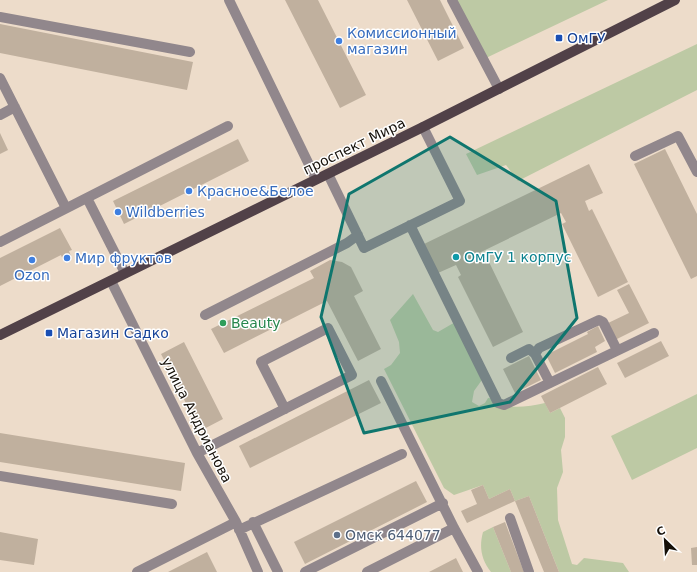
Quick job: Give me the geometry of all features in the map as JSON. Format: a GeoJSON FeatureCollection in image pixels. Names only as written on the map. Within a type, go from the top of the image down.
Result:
{"type":"FeatureCollection","features":[{"type":"Feature","properties":{"kind":"main road","name":"проспект Мира"},"geometry":{"type":"LineString","coordinates":[[0,336],[423,127],[675,0]]}},
{"type":"Feature","properties":{"kind":"street"},"geometry":{"type":"LineString","coordinates":[[229,0],[316,179]]}},
{"type":"Feature","properties":{"kind":"street"},"geometry":{"type":"LineString","coordinates":[[452,0],[499,89]]}},
{"type":"Feature","properties":{"kind":"street"},"geometry":{"type":"LineString","coordinates":[[0,17],[190,52]]}},
{"type":"Feature","properties":{"kind":"street"},"geometry":{"type":"LineString","coordinates":[[0,78],[66,208]]}},
{"type":"Feature","properties":{"kind":"street"},"geometry":{"type":"LineString","coordinates":[[0,115],[15,107]]}},
{"type":"Feature","properties":{"kind":"street"},"geometry":{"type":"LineString","coordinates":[[0,242],[228,126]]}},
{"type":"Feature","properties":{"kind":"street"},"geometry":{"type":"LineString","coordinates":[[328,174],[364,248],[460,200],[423,127]]}},
{"type":"Feature","properties":{"kind":"street"},"geometry":{"type":"LineString","coordinates":[[635,156],[678,136],[697,172]]}},
{"type":"Feature","properties":{"kind":"street"},"geometry":{"type":"LineString","coordinates":[[87,198],[125,274]]}},
{"type":"Feature","properties":{"kind":"street"},"geometry":{"type":"LineString","coordinates":[[410,225],[498,403],[504,405],[654,333]]}},
{"type":"Feature","properties":{"kind":"street"},"geometry":{"type":"LineString","coordinates":[[206,315],[347,243],[358,235]]}},
{"type":"Feature","properties":{"kind":"street","name":"улица Андрианова"},"geometry":{"type":"LineString","coordinates":[[110,281],[197,453],[237,526],[258,572]]}},
{"type":"Feature","properties":{"kind":"street"},"geometry":{"type":"LineString","coordinates":[[536,354],[539,348],[599,320],[603,322],[617,350]]}},
{"type":"Feature","properties":{"kind":"street"},"geometry":{"type":"LineString","coordinates":[[197,453],[285,409],[352,375],[328,328],[261,362],[285,409]]}},
{"type":"Feature","properties":{"kind":"street"},"geometry":{"type":"LineString","coordinates":[[511,358],[529,349],[536,354],[550,383]]}},
{"type":"Feature","properties":{"kind":"street"},"geometry":{"type":"LineString","coordinates":[[381,380],[454,528],[478,572]]}},
{"type":"Feature","properties":{"kind":"street"},"geometry":{"type":"LineString","coordinates":[[137,572],[237,526],[253,522],[402,454]]}},
{"type":"Feature","properties":{"kind":"street"},"geometry":{"type":"LineString","coordinates":[[0,476],[172,504]]}},
{"type":"Feature","properties":{"kind":"street"},"geometry":{"type":"LineString","coordinates":[[305,572],[443,503]]}},
{"type":"Feature","properties":{"kind":"street"},"geometry":{"type":"LineString","coordinates":[[510,518],[529,572]]}},
{"type":"Feature","properties":{"kind":"street"},"geometry":{"type":"LineString","coordinates":[[253,522],[278,572]]}},
{"type":"Feature","properties":{"kind":"street"},"geometry":{"type":"LineString","coordinates":[[367,572],[454,528]]}},
{"type":"Feature","properties":{"kind":"highlighted area"},"geometry":{"type":"Polygon","coordinates":[[[450,137],[556,201],[577,318],[510,402],[364,433],[321,317],[349,194],[450,137]]]}},
{"type":"Feature","properties":{"kind":"green space"},"geometry":{"type":"Polygon","coordinates":[[[456,0],[608,0],[486,58],[456,0]]]}},
{"type":"Feature","properties":{"kind":"green space"},"geometry":{"type":"Polygon","coordinates":[[[697,44],[697,90],[518,181],[506,165],[477,175],[466,154],[697,44]]]}},
{"type":"Feature","properties":{"kind":"green space"},"geometry":{"type":"Polygon","coordinates":[[[413,294],[433,330],[438,332],[457,321],[484,377],[474,391],[472,402],[479,406],[485,403],[488,398],[511,407],[545,403],[550,413],[560,408],[565,418],[565,437],[561,450],[563,472],[557,488],[558,520],[572,564],[577,565],[584,558],[623,563],[629,572],[559,572],[529,496],[515,501],[510,489],[489,499],[483,485],[454,495],[444,488],[384,369],[391,365],[400,353],[399,342],[390,320],[413,294]]]}},
{"type":"Feature","properties":{"kind":"green space"},"geometry":{"type":"Polygon","coordinates":[[[697,394],[697,448],[632,480],[611,436],[697,394]]]}},
{"type":"Feature","properties":{"kind":"green space"},"geometry":{"type":"Polygon","coordinates":[[[493,527],[511,572],[491,572],[483,558],[481,543],[483,532],[493,527]]]}},
{"type":"Feature","properties":{"kind":"building"},"geometry":{"type":"Polygon","coordinates":[[[285,0],[318,0],[366,95],[340,108],[285,0]]]}},
{"type":"Feature","properties":{"kind":"building"},"geometry":{"type":"Polygon","coordinates":[[[407,0],[440,0],[464,48],[438,61],[407,0]]]}},
{"type":"Feature","properties":{"kind":"building"},"geometry":{"type":"Polygon","coordinates":[[[0,24],[193,62],[187,90],[0,53],[0,24]]]}},
{"type":"Feature","properties":{"kind":"building"},"geometry":{"type":"Polygon","coordinates":[[[0,133],[8,150],[0,154],[0,133]]]}},
{"type":"Feature","properties":{"kind":"building"},"geometry":{"type":"Polygon","coordinates":[[[238,139],[249,161],[124,224],[113,201],[238,139]]]}},
{"type":"Feature","properties":{"kind":"building"},"geometry":{"type":"Polygon","coordinates":[[[665,149],[697,214],[697,276],[691,279],[634,164],[665,149]]]}},
{"type":"Feature","properties":{"kind":"building","name":"ОмГУ 1 корпус"},"geometry":{"type":"Polygon","coordinates":[[[589,164],[603,193],[585,201],[589,211],[592,209],[628,282],[598,297],[562,224],[566,222],[561,213],[479,253],[485,264],[489,262],[523,332],[493,347],[458,277],[461,275],[456,265],[438,273],[424,244],[589,164]]]}},
{"type":"Feature","properties":{"kind":"building"},"geometry":{"type":"Polygon","coordinates":[[[60,228],[72,250],[69,251],[71,256],[63,260],[61,255],[0,286],[0,258],[60,228]]]}},
{"type":"Feature","properties":{"kind":"building"},"geometry":{"type":"Polygon","coordinates":[[[330,260],[342,262],[351,267],[363,291],[354,296],[381,349],[358,361],[327,301],[224,353],[211,329],[314,278],[310,271],[330,260]]]}},
{"type":"Feature","properties":{"kind":"building"},"geometry":{"type":"Polygon","coordinates":[[[629,284],[649,323],[615,340],[606,324],[629,313],[617,290],[629,284]]]}},
{"type":"Feature","properties":{"kind":"building"},"geometry":{"type":"Polygon","coordinates":[[[598,326],[605,341],[595,347],[597,352],[555,373],[546,355],[588,334],[587,332],[598,326]]]}},
{"type":"Feature","properties":{"kind":"building"},"geometry":{"type":"Polygon","coordinates":[[[661,341],[669,356],[625,378],[617,363],[661,341]]]}},
{"type":"Feature","properties":{"kind":"building"},"geometry":{"type":"Polygon","coordinates":[[[184,342],[223,419],[200,431],[161,354],[184,342]]]}},
{"type":"Feature","properties":{"kind":"building"},"geometry":{"type":"Polygon","coordinates":[[[529,356],[541,380],[515,393],[503,369],[529,356]]]}},
{"type":"Feature","properties":{"kind":"building"},"geometry":{"type":"Polygon","coordinates":[[[598,367],[607,384],[550,413],[541,396],[598,367]]]}},
{"type":"Feature","properties":{"kind":"building"},"geometry":{"type":"Polygon","coordinates":[[[369,380],[381,403],[250,468],[239,446],[369,380]]]}},
{"type":"Feature","properties":{"kind":"building"},"geometry":{"type":"Polygon","coordinates":[[[0,433],[185,463],[181,491],[0,462],[0,433]]]}},
{"type":"Feature","properties":{"kind":"building"},"geometry":{"type":"Polygon","coordinates":[[[416,481],[427,502],[305,564],[294,542],[416,481]]]}},
{"type":"Feature","properties":{"kind":"building"},"geometry":{"type":"Polygon","coordinates":[[[483,485],[489,499],[510,489],[515,501],[467,523],[461,511],[477,504],[471,490],[483,485]]]}},
{"type":"Feature","properties":{"kind":"building"},"geometry":{"type":"Polygon","coordinates":[[[529,496],[559,572],[544,572],[515,501],[529,496]]]}},
{"type":"Feature","properties":{"kind":"building"},"geometry":{"type":"Polygon","coordinates":[[[505,522],[524,572],[511,572],[493,527],[505,522]]]}},
{"type":"Feature","properties":{"kind":"building"},"geometry":{"type":"Polygon","coordinates":[[[0,532],[38,539],[34,565],[0,560],[0,532]]]}},
{"type":"Feature","properties":{"kind":"building"},"geometry":{"type":"Polygon","coordinates":[[[697,547],[697,565],[692,565],[691,548],[697,547]]]}},
{"type":"Feature","properties":{"kind":"building"},"geometry":{"type":"Polygon","coordinates":[[[207,552],[217,572],[168,572],[207,552]]]}},
{"type":"Feature","properties":{"kind":"building"},"geometry":{"type":"Polygon","coordinates":[[[456,558],[463,572],[429,572],[456,558]]]}},
{"type":"Feature","properties":{"kind":"place","name":"ОмГУ"},"geometry":{"type":"Point","coordinates":[559,38]}},
{"type":"Feature","properties":{"kind":"place","name":"Комиссионный магазин"},"geometry":{"type":"Point","coordinates":[339,41]}},
{"type":"Feature","properties":{"kind":"place","name":"Красное&Белое"},"geometry":{"type":"Point","coordinates":[189,191]}},
{"type":"Feature","properties":{"kind":"place","name":"Wildberries"},"geometry":{"type":"Point","coordinates":[118,212]}},
{"type":"Feature","properties":{"kind":"place","name":"ОмГУ 1 корпус"},"geometry":{"type":"Point","coordinates":[456,257]}},
{"type":"Feature","properties":{"kind":"place","name":"Мир фруктов"},"geometry":{"type":"Point","coordinates":[67,258]}},
{"type":"Feature","properties":{"kind":"place","name":"Ozon"},"geometry":{"type":"Point","coordinates":[32,260]}},
{"type":"Feature","properties":{"kind":"place","name":"Beauty"},"geometry":{"type":"Point","coordinates":[223,323]}},
{"type":"Feature","properties":{"kind":"place","name":"Магазин Садко"},"geometry":{"type":"Point","coordinates":[49,333]}},
{"type":"Feature","properties":{"kind":"place","name":"Омск 644077"},"geometry":{"type":"Point","coordinates":[337,535]}}]}
